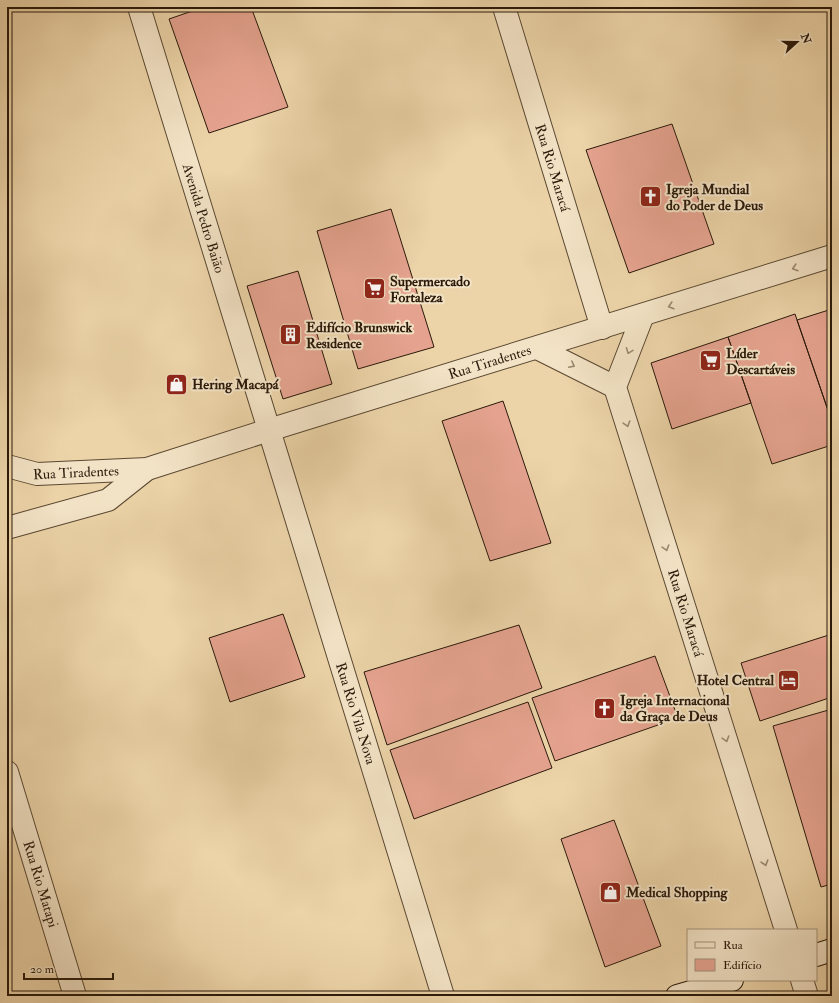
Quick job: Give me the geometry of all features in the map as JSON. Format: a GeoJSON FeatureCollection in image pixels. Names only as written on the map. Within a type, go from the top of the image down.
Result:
{"type":"FeatureCollection","features":[{"type":"Feature","properties":{"kind":"street","name":"Avenida Pedro Baião"},"geometry":{"type":"LineString","coordinates":[[139,7],[269,430]]}},
{"type":"Feature","properties":{"kind":"street","name":"Rua Rio Maracá"},"geometry":{"type":"LineString","coordinates":[[504,7],[602,328]]}},
{"type":"Feature","properties":{"kind":"street","name":"Rua Tiradentes"},"geometry":{"type":"LineString","coordinates":[[7,466],[36,474],[147,469],[832,256]]}},
{"type":"Feature","properties":{"kind":"street"},"geometry":{"type":"LineString","coordinates":[[537,348],[615,387],[643,315]]}},
{"type":"Feature","properties":{"kind":"street","name":"Rua Rio Maracá"},"geometry":{"type":"LineString","coordinates":[[615,387],[786,929]]}},
{"type":"Feature","properties":{"kind":"street","name":"Rua Rio Vila Nova"},"geometry":{"type":"LineString","coordinates":[[269,430],[443,996]]}},
{"type":"Feature","properties":{"kind":"street","name":"Rua Tiradentes"},"geometry":{"type":"LineString","coordinates":[[7,528],[108,500],[147,469]]}},
{"type":"Feature","properties":{"kind":"street","name":"Rua Rio Matapi"},"geometry":{"type":"LineString","coordinates":[[7,772],[75,996]]}},
{"type":"Feature","properties":{"kind":"street"},"geometry":{"type":"LineString","coordinates":[[817,955],[832,950]]}},
{"type":"Feature","properties":{"kind":"street"},"geometry":{"type":"LineString","coordinates":[[677,996],[729,981]]}},
{"type":"Feature","properties":{"kind":"street"},"geometry":{"type":"LineString","coordinates":[[802,981],[807,996]]}},
{"type":"Feature","properties":{"kind":"building"},"geometry":{"type":"Polygon","coordinates":[[[204,7],[251,7],[288,107],[209,133],[169,19],[204,7]]]}},
{"type":"Feature","properties":{"kind":"building","name":"Igreja Mundial do Poder de Deus"},"geometry":{"type":"Polygon","coordinates":[[[672,124],[714,244],[629,273],[586,150],[672,124]]]}},
{"type":"Feature","properties":{"kind":"building","name":"Supermercado Fortaleza"},"geometry":{"type":"Polygon","coordinates":[[[391,209],[434,347],[358,369],[317,231],[391,209]]]}},
{"type":"Feature","properties":{"kind":"building","name":"Edifício Brunswick Residence"},"geometry":{"type":"Polygon","coordinates":[[[298,271],[332,384],[283,399],[247,286],[298,271]]]}},
{"type":"Feature","properties":{"kind":"building"},"geometry":{"type":"Polygon","coordinates":[[[832,309],[832,422],[797,320],[832,309]]]}},
{"type":"Feature","properties":{"kind":"building"},"geometry":{"type":"Polygon","coordinates":[[[795,314],[832,422],[832,445],[772,464],[728,337],[795,314]]]}},
{"type":"Feature","properties":{"kind":"building"},"geometry":{"type":"Polygon","coordinates":[[[728,337],[751,403],[672,429],[651,363],[728,337]]]}},
{"type":"Feature","properties":{"kind":"building"},"geometry":{"type":"Polygon","coordinates":[[[503,401],[551,543],[490,561],[442,421],[503,401]]]}},
{"type":"Feature","properties":{"kind":"building"},"geometry":{"type":"Polygon","coordinates":[[[283,614],[305,677],[230,702],[209,638],[283,614]]]}},
{"type":"Feature","properties":{"kind":"building"},"geometry":{"type":"Polygon","coordinates":[[[519,625],[542,688],[387,745],[364,672],[519,625]]]}},
{"type":"Feature","properties":{"kind":"building","name":"Hotel Central"},"geometry":{"type":"Polygon","coordinates":[[[832,634],[832,697],[760,721],[741,663],[832,634]]]}},
{"type":"Feature","properties":{"kind":"building","name":"Igreja Internacional da Graça de Deus"},"geometry":{"type":"Polygon","coordinates":[[[655,656],[678,718],[555,761],[532,698],[655,656]]]}},
{"type":"Feature","properties":{"kind":"building"},"geometry":{"type":"Polygon","coordinates":[[[528,702],[552,768],[414,819],[390,750],[528,702]]]}},
{"type":"Feature","properties":{"kind":"building"},"geometry":{"type":"Polygon","coordinates":[[[832,709],[832,884],[821,887],[773,726],[832,709]]]}},
{"type":"Feature","properties":{"kind":"building","name":"Medical Shopping"},"geometry":{"type":"Polygon","coordinates":[[[614,820],[661,946],[605,967],[561,839],[614,820]]]}},
{"type":"Feature","properties":{"kind":"place","name":"Igreja Mundial do Poder de Deus"},"geometry":{"type":"Point","coordinates":[650,197]}},
{"type":"Feature","properties":{"kind":"place","name":"Supermercado Fortaleza"},"geometry":{"type":"Point","coordinates":[375,289]}},
{"type":"Feature","properties":{"kind":"place","name":"Edifício Brunswick Residence"},"geometry":{"type":"Point","coordinates":[290,335]}},
{"type":"Feature","properties":{"kind":"place","name":"Líder Descartáveis"},"geometry":{"type":"Point","coordinates":[710,361]}},
{"type":"Feature","properties":{"kind":"place","name":"Hering Macapá"},"geometry":{"type":"Point","coordinates":[176,384]}},
{"type":"Feature","properties":{"kind":"place","name":"Hotel Central"},"geometry":{"type":"Point","coordinates":[789,680]}},
{"type":"Feature","properties":{"kind":"place","name":"Igreja Internacional da Graça de Deus"},"geometry":{"type":"Point","coordinates":[605,708]}},
{"type":"Feature","properties":{"kind":"place","name":"Medical Shopping"},"geometry":{"type":"Point","coordinates":[610,892]}}]}
